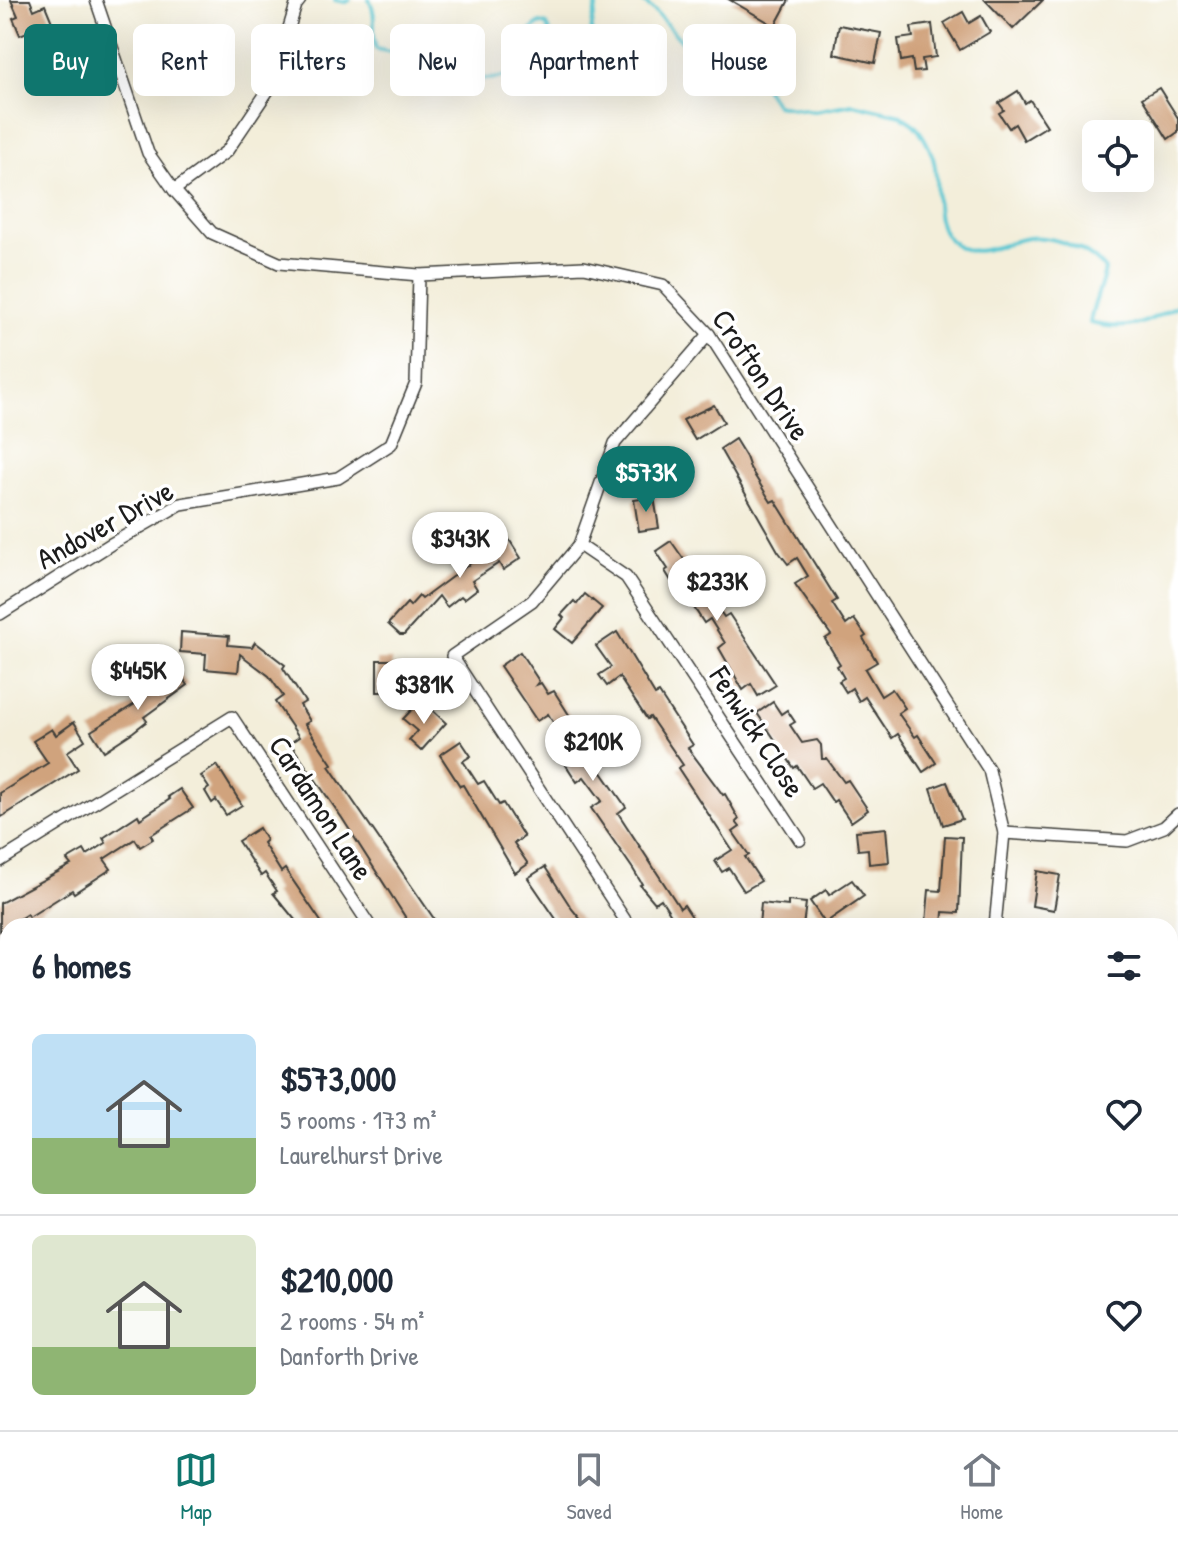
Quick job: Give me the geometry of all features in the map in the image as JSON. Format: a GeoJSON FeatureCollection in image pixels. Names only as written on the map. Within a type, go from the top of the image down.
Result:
{"type":"FeatureCollection","features":[{"type":"Feature","properties":{"kind":"street","name":"Crofton Drive"},"geometry":{"type":"LineString","coordinates":[[96,0],[148,153],[174,190],[212,233],[279,263],[419,275],[584,267],[663,285],[709,334],[989,770],[1004,833],[996,918]]}},
{"type":"Feature","properties":{"kind":"street"},"geometry":{"type":"LineString","coordinates":[[174,190],[227,151],[271,86],[299,1]]}},
{"type":"Feature","properties":{"kind":"street","name":"Andover Drive"},"geometry":{"type":"LineString","coordinates":[[0,614],[181,504],[338,478],[391,444],[416,383],[419,275]]}},
{"type":"Feature","properties":{"kind":"street"},"geometry":{"type":"LineString","coordinates":[[624,918],[452,656],[532,601],[579,545],[615,443],[709,334]]}},
{"type":"Feature","properties":{"kind":"street","name":"Fenwick Close"},"geometry":{"type":"LineString","coordinates":[[579,545],[626,577],[800,840]]}},
{"type":"Feature","properties":{"kind":"street","name":"Cardamon Lane"},"geometry":{"type":"LineString","coordinates":[[0,861],[232,717],[365,918]]}},
{"type":"Feature","properties":{"kind":"street"},"geometry":{"type":"LineString","coordinates":[[1004,833],[1127,841],[1164,827],[1178,814]]}},
{"type":"Feature","properties":{"kind":"building"},"geometry":{"type":"Polygon","coordinates":[[[11,0],[30,0],[34,10],[45,5],[52,22],[24,24],[24,33],[20,35],[13,18],[18,16],[11,0]]]}},
{"type":"Feature","properties":{"kind":"building"},"geometry":{"type":"Polygon","coordinates":[[[730,0],[789,0],[776,24],[730,0]]]}},
{"type":"Feature","properties":{"kind":"building"},"geometry":{"type":"Polygon","coordinates":[[[985,0],[1043,0],[1013,29],[985,0]]]}},
{"type":"Feature","properties":{"kind":"building"},"geometry":{"type":"Polygon","coordinates":[[[963,12],[969,23],[981,16],[990,32],[960,50],[944,23],[963,12]]]}},
{"type":"Feature","properties":{"kind":"building"},"geometry":{"type":"Polygon","coordinates":[[[932,24],[936,57],[922,59],[924,71],[914,72],[912,59],[901,61],[898,39],[913,37],[911,27],[932,24]]]}},
{"type":"Feature","properties":{"kind":"building"},"geometry":{"type":"Polygon","coordinates":[[[839,25],[881,33],[875,63],[834,54],[839,25]]]}},
{"type":"Feature","properties":{"kind":"building"},"geometry":{"type":"Polygon","coordinates":[[[1159,88],[1178,118],[1178,132],[1168,139],[1142,98],[1159,88]]]}},
{"type":"Feature","properties":{"kind":"building"},"geometry":{"type":"Polygon","coordinates":[[[1018,91],[1025,103],[1030,100],[1047,126],[1024,140],[1015,124],[1009,128],[999,113],[1004,110],[999,103],[1018,91]]]}},
{"type":"Feature","properties":{"kind":"building"},"geometry":{"type":"Polygon","coordinates":[[[714,405],[724,422],[695,440],[683,420],[714,405]]]}},
{"type":"Feature","properties":{"kind":"building"},"geometry":{"type":"Polygon","coordinates":[[[735,439],[771,502],[775,500],[837,600],[832,603],[846,625],[854,619],[866,636],[863,638],[877,662],[865,669],[881,696],[892,689],[905,708],[898,713],[915,737],[918,735],[936,763],[923,772],[898,734],[892,738],[865,697],[859,701],[852,688],[846,692],[839,681],[844,678],[837,666],[840,664],[825,639],[831,635],[795,584],[808,576],[797,558],[788,564],[778,551],[720,449],[735,439]]]}},
{"type":"Feature","properties":{"kind":"building"},"geometry":{"type":"Polygon","coordinates":[[[654,497],[659,528],[639,531],[634,500],[654,497]]]}},
{"type":"Feature","properties":{"kind":"building"},"geometry":{"type":"Polygon","coordinates":[[[503,530],[521,558],[503,570],[499,563],[472,581],[477,589],[447,607],[439,596],[404,635],[388,624],[407,603],[410,606],[419,596],[422,599],[472,562],[467,553],[503,530]]]}},
{"type":"Feature","properties":{"kind":"building"},"geometry":{"type":"Polygon","coordinates":[[[671,541],[724,617],[729,614],[776,685],[758,696],[751,684],[743,690],[719,648],[725,643],[710,619],[704,623],[689,600],[685,603],[665,571],[668,569],[656,551],[671,541]]]}},
{"type":"Feature","properties":{"kind":"building"},"geometry":{"type":"Polygon","coordinates":[[[585,594],[602,608],[572,643],[555,629],[564,618],[561,615],[585,594]]]}},
{"type":"Feature","properties":{"kind":"building"},"geometry":{"type":"Polygon","coordinates":[[[181,632],[229,636],[228,645],[252,647],[255,642],[285,665],[283,668],[305,702],[300,705],[310,721],[305,724],[332,764],[329,766],[434,918],[406,918],[290,743],[299,737],[275,702],[283,696],[269,676],[240,654],[238,672],[205,669],[206,654],[180,652],[181,632]]]}},
{"type":"Feature","properties":{"kind":"building"},"geometry":{"type":"Polygon","coordinates":[[[617,632],[655,695],[659,693],[693,745],[688,748],[725,794],[739,819],[736,822],[740,827],[733,832],[749,855],[745,857],[761,881],[744,891],[729,868],[722,872],[715,861],[732,850],[678,768],[683,765],[619,677],[607,686],[599,675],[611,667],[596,646],[617,632]]]}},
{"type":"Feature","properties":{"kind":"building"},"geometry":{"type":"Polygon","coordinates":[[[520,652],[539,681],[536,685],[541,683],[548,694],[554,691],[571,718],[566,721],[626,807],[618,813],[680,908],[684,905],[693,918],[673,918],[661,899],[655,903],[640,885],[633,869],[591,808],[602,801],[584,777],[577,782],[566,765],[571,762],[558,742],[563,738],[548,714],[537,721],[500,666],[520,652]]]}},
{"type":"Feature","properties":{"kind":"building"},"geometry":{"type":"Polygon","coordinates":[[[377,660],[392,660],[392,679],[406,679],[406,692],[377,692],[377,660]]]}},
{"type":"Feature","properties":{"kind":"building"},"geometry":{"type":"Polygon","coordinates":[[[178,672],[188,685],[144,717],[147,721],[133,732],[104,751],[91,731],[143,699],[140,696],[178,672]]]}},
{"type":"Feature","properties":{"kind":"building"},"geometry":{"type":"Polygon","coordinates":[[[773,702],[781,714],[787,710],[795,722],[790,725],[802,743],[817,740],[821,745],[822,759],[827,759],[844,782],[848,780],[868,810],[851,822],[820,783],[812,788],[797,766],[794,768],[757,713],[773,702]]]}},
{"type":"Feature","properties":{"kind":"building"},"geometry":{"type":"Polygon","coordinates":[[[417,704],[427,713],[431,709],[446,723],[421,751],[409,740],[417,731],[403,719],[417,704]]]}},
{"type":"Feature","properties":{"kind":"building"},"geometry":{"type":"Polygon","coordinates":[[[74,722],[85,740],[67,752],[78,769],[0,818],[0,793],[48,763],[33,741],[52,729],[56,735],[74,722]]]}},
{"type":"Feature","properties":{"kind":"building"},"geometry":{"type":"Polygon","coordinates":[[[461,741],[471,756],[463,761],[478,784],[484,781],[499,805],[503,803],[524,837],[514,843],[528,864],[515,873],[463,785],[460,786],[440,755],[461,741]]]}},
{"type":"Feature","properties":{"kind":"building"},"geometry":{"type":"Polygon","coordinates":[[[217,765],[242,805],[226,815],[216,800],[212,803],[205,791],[209,788],[201,776],[217,765]]]}},
{"type":"Feature","properties":{"kind":"building"},"geometry":{"type":"Polygon","coordinates":[[[947,782],[962,819],[943,825],[931,788],[947,782]]]}},
{"type":"Feature","properties":{"kind":"building"},"geometry":{"type":"Polygon","coordinates":[[[180,789],[193,808],[151,835],[153,839],[140,847],[135,839],[104,859],[111,869],[74,893],[72,890],[29,917],[27,914],[21,918],[0,918],[0,903],[71,865],[67,860],[84,850],[87,855],[106,843],[103,838],[138,815],[140,819],[170,799],[168,797],[180,789]]]}},
{"type":"Feature","properties":{"kind":"building"},"geometry":{"type":"Polygon","coordinates":[[[259,828],[266,840],[263,843],[281,872],[285,869],[319,918],[293,918],[273,893],[277,891],[265,873],[261,876],[238,841],[259,828]]]}},
{"type":"Feature","properties":{"kind":"building"},"geometry":{"type":"Polygon","coordinates":[[[886,828],[889,862],[869,864],[868,849],[858,850],[856,831],[886,828]]]}},
{"type":"Feature","properties":{"kind":"building"},"geometry":{"type":"Polygon","coordinates":[[[945,836],[962,837],[959,913],[943,912],[943,918],[926,918],[929,890],[941,891],[945,836]]]}},
{"type":"Feature","properties":{"kind":"building"},"geometry":{"type":"Polygon","coordinates":[[[545,867],[579,918],[555,918],[528,878],[545,867]]]}},
{"type":"Feature","properties":{"kind":"building"},"geometry":{"type":"Polygon","coordinates":[[[1037,871],[1060,875],[1054,910],[1032,906],[1037,871]]]}},
{"type":"Feature","properties":{"kind":"building"},"geometry":{"type":"Polygon","coordinates":[[[852,880],[864,896],[832,918],[822,918],[810,901],[826,890],[829,895],[852,880]]]}},
{"type":"Feature","properties":{"kind":"building"},"geometry":{"type":"Polygon","coordinates":[[[788,901],[806,903],[804,918],[760,918],[761,903],[788,906],[788,901]]]}},
{"type":"Feature","properties":{"kind":"waterway"},"geometry":{"type":"LineString","coordinates":[[335,0],[350,0]]}},
{"type":"Feature","properties":{"kind":"waterway"},"geometry":{"type":"LineString","coordinates":[[369,0],[376,49],[390,52],[412,29],[430,39],[463,74],[492,79],[512,70],[525,41],[540,23],[547,25],[564,66],[589,69],[594,45],[594,14],[597,4],[606,0]]}},
{"type":"Feature","properties":{"kind":"waterway"},"geometry":{"type":"LineString","coordinates":[[640,0],[655,11],[700,62],[754,70],[776,105],[814,111],[853,104],[901,115],[918,129],[932,154],[938,216],[947,237],[956,245],[974,251],[1028,238],[1049,239],[1091,256],[1105,270],[1090,323],[1115,327],[1136,324],[1178,305]]}}]}
